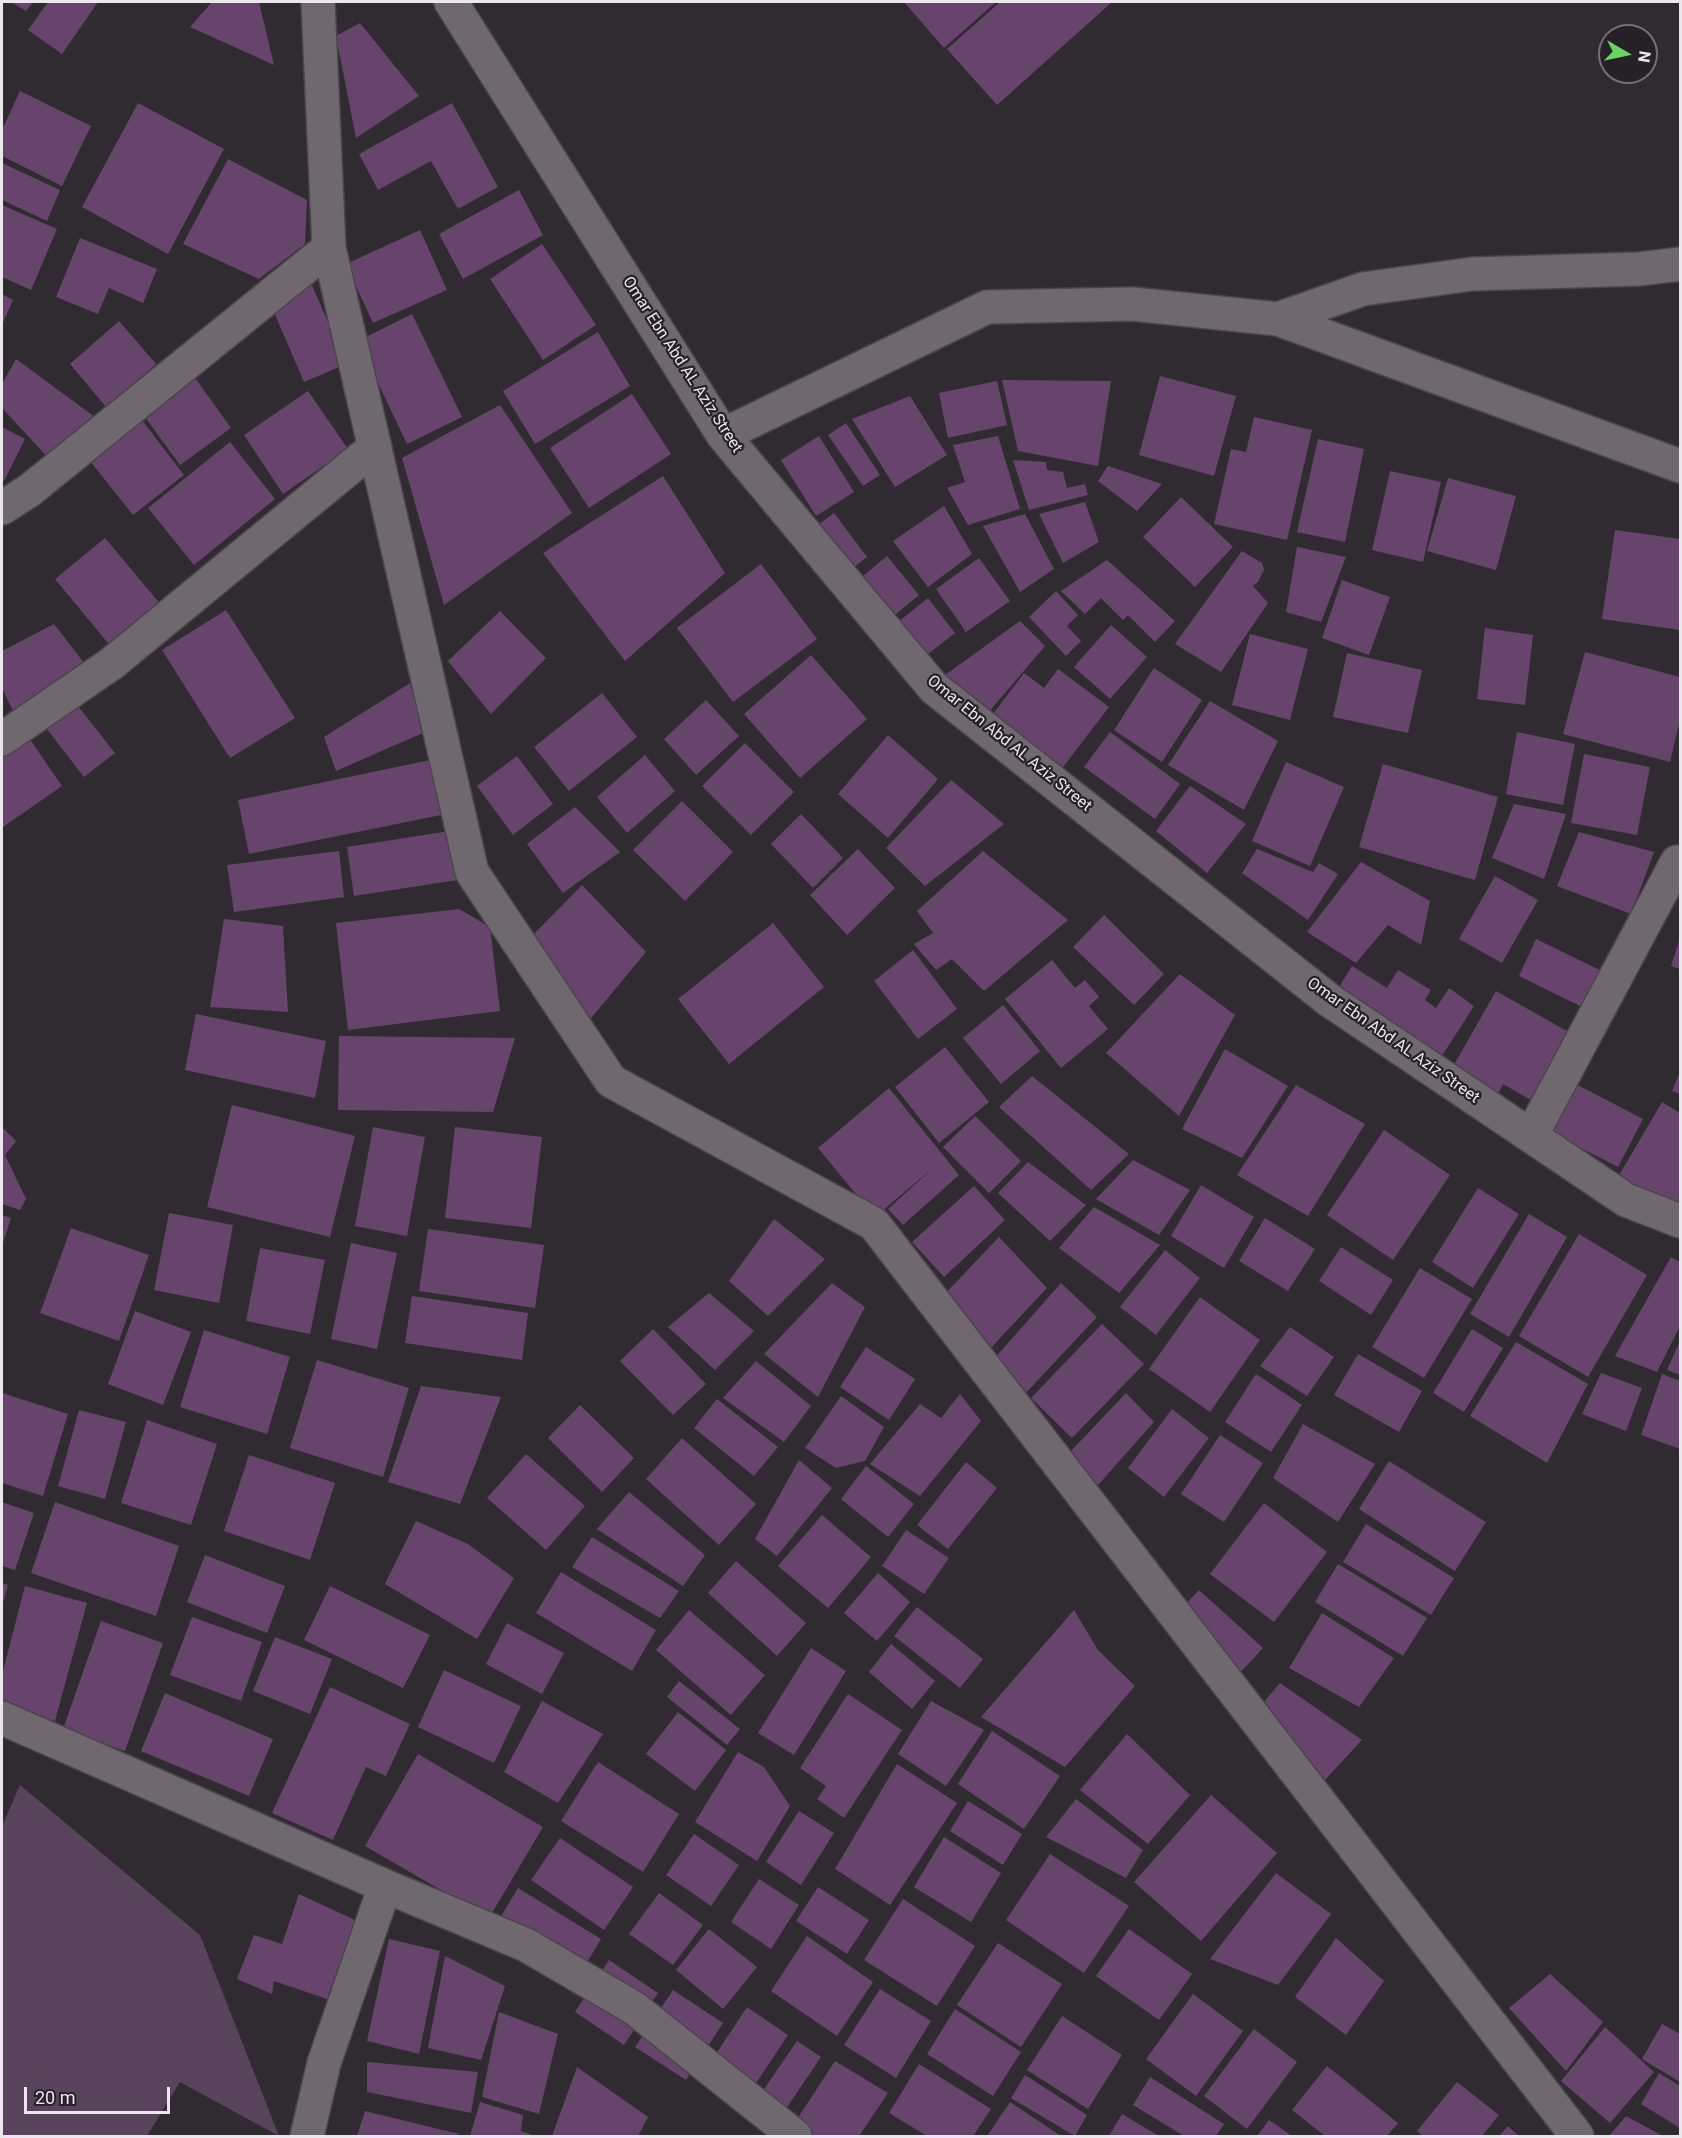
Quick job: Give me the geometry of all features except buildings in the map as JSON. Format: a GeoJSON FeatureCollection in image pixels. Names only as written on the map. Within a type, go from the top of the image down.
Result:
{"type":"FeatureCollection","features":[{"type":"Feature","properties":{"kind":"street"},"geometry":{"type":"LineString","coordinates":[[318,2],[329,248],[472,872],[611,1081],[874,1224],[1577,2136]]}},
{"type":"Feature","properties":{"kind":"street","name":"Omar Ebn Abd AL Aziz Street"},"geometry":{"type":"LineString","coordinates":[[451,2],[723,435],[934,688],[1329,1000],[1626,1200],[1680,1221]]}},
{"type":"Feature","properties":{"kind":"street"},"geometry":{"type":"LineString","coordinates":[[2,508],[30,490],[329,248]]}},
{"type":"Feature","properties":{"kind":"street"},"geometry":{"type":"LineString","coordinates":[[1278,319],[1364,289],[1472,274],[1639,269],[1680,264]]}},
{"type":"Feature","properties":{"kind":"street"},"geometry":{"type":"LineString","coordinates":[[723,435],[987,307],[1132,304],[1278,319],[1680,466]]}},
{"type":"Feature","properties":{"kind":"street"},"geometry":{"type":"LineString","coordinates":[[2,739],[111,664],[375,447]]}},
{"type":"Feature","properties":{"kind":"street"},"geometry":{"type":"LineString","coordinates":[[1531,1136],[1677,862]]}},
{"type":"Feature","properties":{"kind":"street"},"geometry":{"type":"LineString","coordinates":[[2,1719],[526,1945],[634,2008],[795,2136]]}},
{"type":"Feature","properties":{"kind":"street"},"geometry":{"type":"LineString","coordinates":[[306,2136],[324,2063],[385,1886]]}},
{"type":"Feature","properties":{"kind":"shaded area"},"geometry":{"type":"Polygon","coordinates":[[[20,1785],[200,1935],[279,2136],[180,2082],[147,2136],[2,2136],[2,1826],[20,1785]]]}}]}
